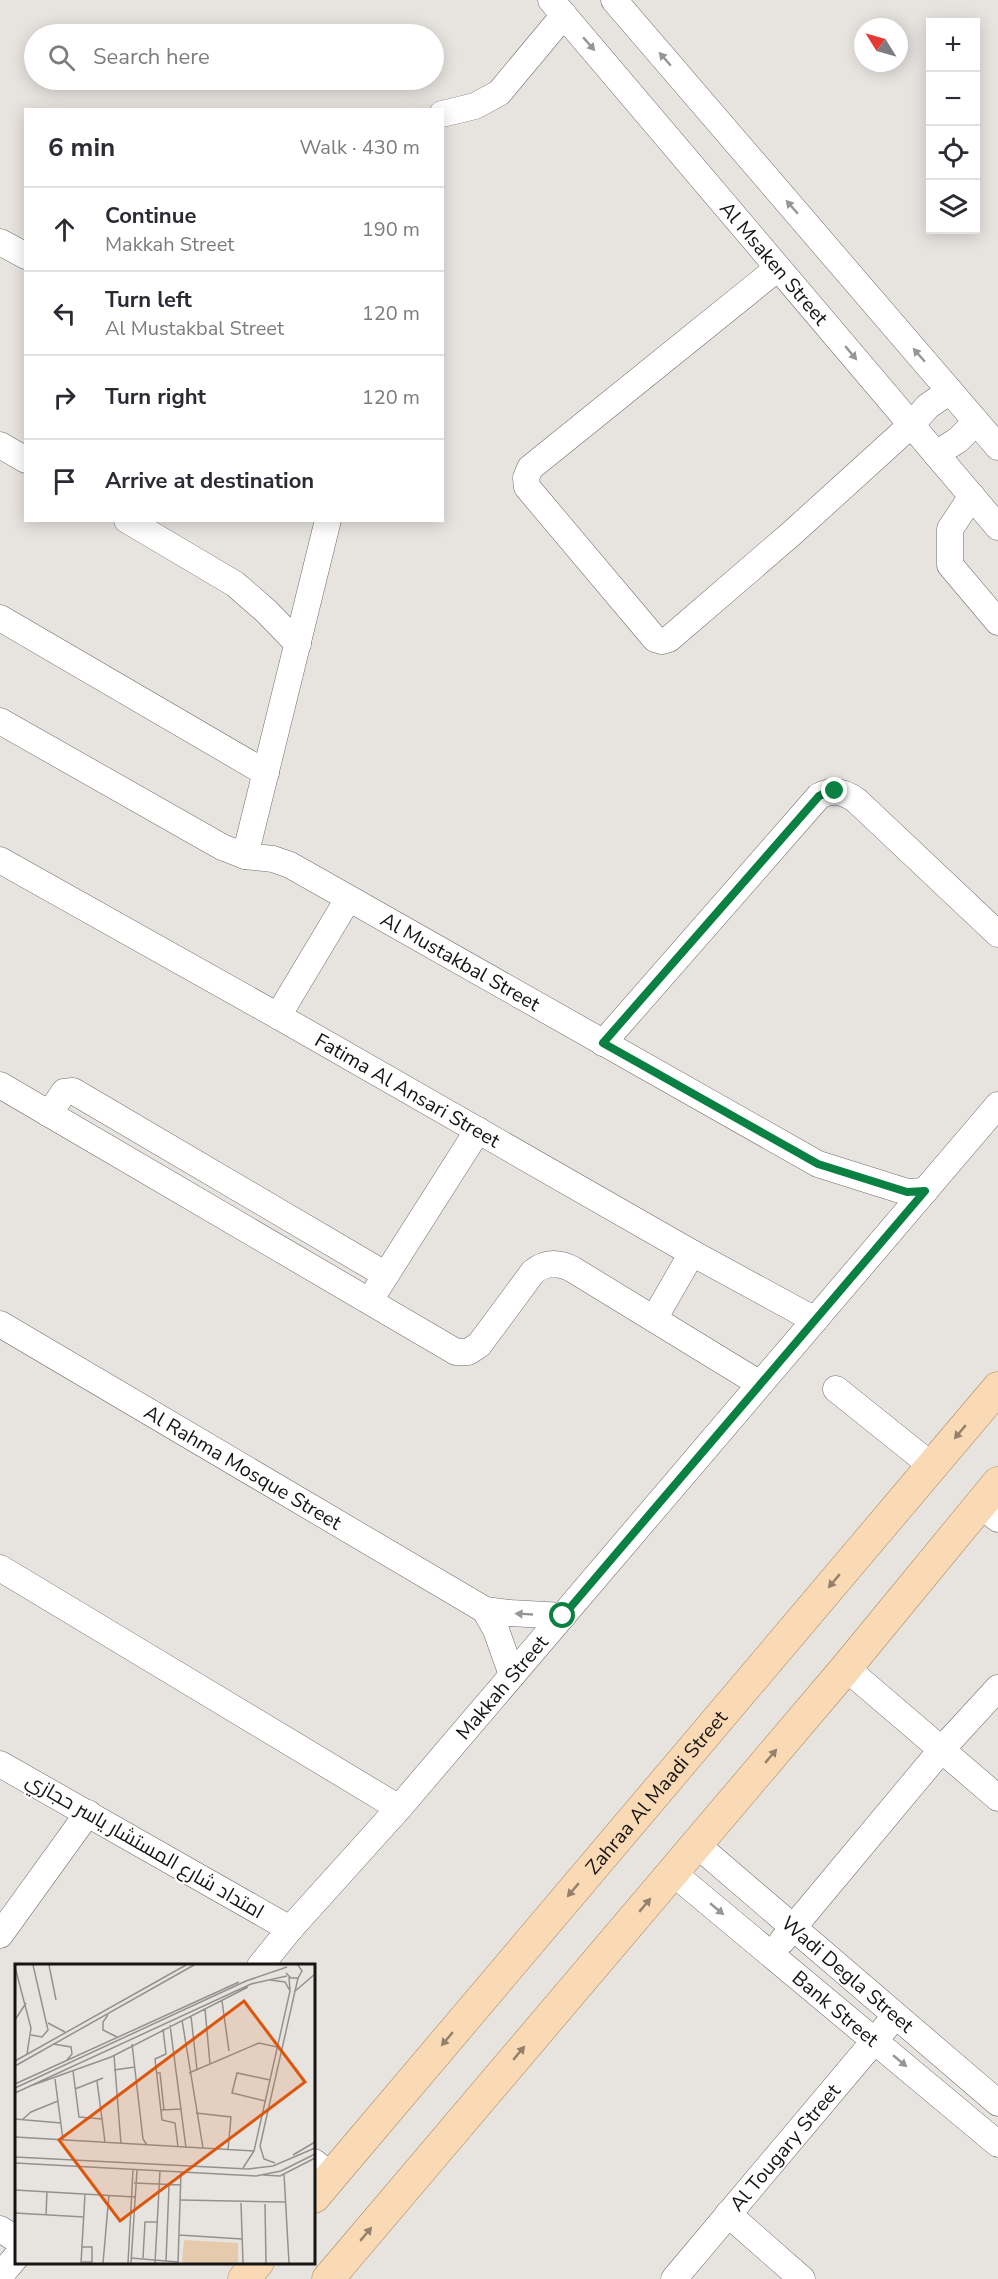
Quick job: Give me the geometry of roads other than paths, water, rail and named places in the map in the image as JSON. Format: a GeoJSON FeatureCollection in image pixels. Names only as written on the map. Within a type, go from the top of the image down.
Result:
{"type":"FeatureCollection","features":[{"type":"Feature","properties":{"kind":"main road","name":"Zahraa Al Maadi Street"},"geometry":{"type":"LineString","coordinates":[[319,2178],[998,1388]]}},
{"type":"Feature","properties":{"kind":"main road"},"geometry":{"type":"LineString","coordinates":[[328,2279],[846,1668],[992,1502]]}},
{"type":"Feature","properties":{"kind":"main road"},"geometry":{"type":"LineString","coordinates":[[244,2279],[256,2264]]}},
{"type":"Feature","properties":{"kind":"street"},"geometry":{"type":"LineString","coordinates":[[614,0],[998,447]]}},
{"type":"Feature","properties":{"kind":"street"},"geometry":{"type":"LineString","coordinates":[[444,114],[475,106],[499,93],[557,8]]}},
{"type":"Feature","properties":{"kind":"street","name":"Al Msaken Street"},"geometry":{"type":"LineString","coordinates":[[557,8],[998,527]]}},
{"type":"Feature","properties":{"kind":"street"},"geometry":{"type":"LineString","coordinates":[[0,242],[24,255]]}},
{"type":"Feature","properties":{"kind":"street"},"geometry":{"type":"LineString","coordinates":[[778,268],[530,468],[526,478],[527,487],[655,639],[662,641],[669,639],[791,534],[911,425],[928,406],[950,391]]}},
{"type":"Feature","properties":{"kind":"street"},"geometry":{"type":"LineString","coordinates":[[936,454],[958,440],[976,422]]}},
{"type":"Feature","properties":{"kind":"street"},"geometry":{"type":"LineString","coordinates":[[0,445],[24,459]]}},
{"type":"Feature","properties":{"kind":"street"},"geometry":{"type":"LineString","coordinates":[[972,496],[950,529],[950,565],[998,622]]}},
{"type":"Feature","properties":{"kind":"street"},"geometry":{"type":"LineString","coordinates":[[131,522],[235,584],[266,611],[298,644]]}},
{"type":"Feature","properties":{"kind":"street"},"geometry":{"type":"LineString","coordinates":[[246,856],[328,522]]}},
{"type":"Feature","properties":{"kind":"street"},"geometry":{"type":"LineString","coordinates":[[0,618],[266,772]]}},
{"type":"Feature","properties":{"kind":"street","name":"Al Mustakbal Street"},"geometry":{"type":"LineString","coordinates":[[0,721],[222,847],[246,856],[273,859],[290,865],[818,1164],[907,1192],[925,1191]]}},
{"type":"Feature","properties":{"kind":"street"},"geometry":{"type":"LineString","coordinates":[[603,1043],[819,796],[828,792],[842,792],[857,801],[998,934]]}},
{"type":"Feature","properties":{"kind":"street","name":"Fatima Al Ansari Street"},"geometry":{"type":"LineString","coordinates":[[0,860],[815,1320]]}},
{"type":"Feature","properties":{"kind":"street"},"geometry":{"type":"LineString","coordinates":[[278,1016],[348,898]]}},
{"type":"Feature","properties":{"kind":"street"},"geometry":{"type":"LineString","coordinates":[[0,1085],[449,1350],[462,1353],[479,1345],[533,1272],[554,1263],[572,1269],[760,1384]]}},
{"type":"Feature","properties":{"kind":"street"},"geometry":{"type":"LineString","coordinates":[[49,1114],[64,1092],[73,1091],[386,1275]]}},
{"type":"Feature","properties":{"kind":"street","name":"Makkah Street"},"geometry":{"type":"LineString","coordinates":[[261,1964],[399,1808],[998,1105]]}},
{"type":"Feature","properties":{"kind":"street"},"geometry":{"type":"LineString","coordinates":[[369,1302],[478,1130]]}},
{"type":"Feature","properties":{"kind":"street"},"geometry":{"type":"LineString","coordinates":[[654,1319],[692,1252]]}},
{"type":"Feature","properties":{"kind":"street","name":"Al Rahma Mosque Street"},"geometry":{"type":"LineString","coordinates":[[0,1324],[485,1610],[563,1616]]}},
{"type":"Feature","properties":{"kind":"street"},"geometry":{"type":"LineString","coordinates":[[836,1389],[932,1466]]}},
{"type":"Feature","properties":{"kind":"street"},"geometry":{"type":"LineString","coordinates":[[0,1569],[399,1808]]}},
{"type":"Feature","properties":{"kind":"street"},"geometry":{"type":"LineString","coordinates":[[485,1610],[496,1630],[512,1675]]}},
{"type":"Feature","properties":{"kind":"street"},"geometry":{"type":"LineString","coordinates":[[846,1668],[998,1797]]}},
{"type":"Feature","properties":{"kind":"street"},"geometry":{"type":"LineString","coordinates":[[771,1954],[942,1749],[998,1688]]}},
{"type":"Feature","properties":{"kind":"street","name":"امتداد شارع المستشار ياسر حجازي"},"geometry":{"type":"LineString","coordinates":[[0,1764],[290,1929]]}},
{"type":"Feature","properties":{"kind":"street"},"geometry":{"type":"LineString","coordinates":[[0,1935],[88,1813]]}},
{"type":"Feature","properties":{"kind":"street","name":"Wadi Degla Street"},"geometry":{"type":"LineString","coordinates":[[696,1844],[998,2103]]}},
{"type":"Feature","properties":{"kind":"street","name":"Bank Street"},"geometry":{"type":"LineString","coordinates":[[672,1872],[998,2144]]}},
{"type":"Feature","properties":{"kind":"street","name":"Al Tougary Street"},"geometry":{"type":"LineString","coordinates":[[674,2279],[896,2015]]}},
{"type":"Feature","properties":{"kind":"street"},"geometry":{"type":"LineString","coordinates":[[728,2214],[802,2279]]}},
{"type":"Feature","properties":{"kind":"street"},"geometry":{"type":"LineString","coordinates":[[0,2229],[15,2238]]}},
{"type":"Feature","properties":{"kind":"street"},"geometry":{"type":"LineString","coordinates":[[0,2276],[15,2258]]}}]}
